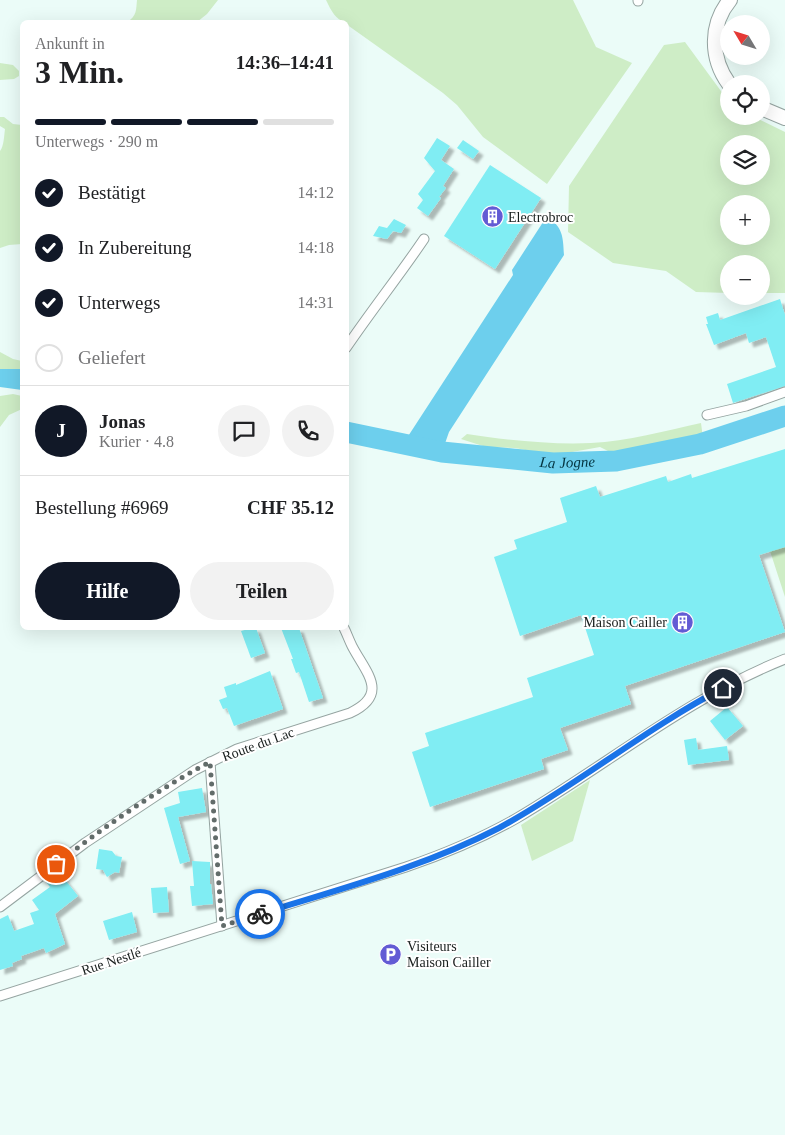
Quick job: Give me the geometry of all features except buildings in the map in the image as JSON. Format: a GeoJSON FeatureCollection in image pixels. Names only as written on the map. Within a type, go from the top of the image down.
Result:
{"type":"FeatureCollection","features":[{"type":"Feature","properties":{"kind":"main road"},"geometry":{"type":"LineString","coordinates":[[724,75],[720,69],[714,43],[718,19],[730,0]]}},
{"type":"Feature","properties":{"kind":"main road"},"geometry":{"type":"LineString","coordinates":[[770,112],[785,118]]}},
{"type":"Feature","properties":{"kind":"street"},"geometry":{"type":"LineString","coordinates":[[349,343],[371,310],[398,277],[424,239]]}},
{"type":"Feature","properties":{"kind":"street"},"geometry":{"type":"LineString","coordinates":[[707,415],[746,406],[785,392]]}},
{"type":"Feature","properties":{"kind":"street","name":"Route du Lac"},"geometry":{"type":"LineString","coordinates":[[0,908],[85,843],[170,785],[210,762],[237,748],[350,713],[366,704],[372,694],[372,684],[345,630]]}},
{"type":"Feature","properties":{"kind":"street","name":"Rue Nestlé"},"geometry":{"type":"LineString","coordinates":[[0,996],[406,868],[474,840],[525,813],[701,699],[746,676],[785,660]]}},
{"type":"Feature","properties":{"kind":"street"},"geometry":{"type":"LineString","coordinates":[[210,762],[222,926]]}},
{"type":"Feature","properties":{"kind":"green space"},"geometry":{"type":"Polygon","coordinates":[[[137,0],[218,0],[200,20],[130,20],[136,10],[137,0]]]}},
{"type":"Feature","properties":{"kind":"green space"},"geometry":{"type":"Polygon","coordinates":[[[326,0],[573,0],[596,47],[632,63],[547,184],[483,137],[457,105],[443,93],[349,26],[349,20],[340,20],[334,14],[326,0]]]}},
{"type":"Feature","properties":{"kind":"green space"},"geometry":{"type":"Polygon","coordinates":[[[685,42],[720,90],[720,125],[770,125],[785,132],[785,293],[770,293],[770,255],[720,255],[720,293],[696,292],[666,271],[613,263],[568,232],[569,186],[664,45],[685,42]]]}},
{"type":"Feature","properties":{"kind":"green space"},"geometry":{"type":"Polygon","coordinates":[[[0,63],[13,65],[19,71],[19,76],[14,79],[0,80],[0,63]]]}},
{"type":"Feature","properties":{"kind":"green space"},"geometry":{"type":"Polygon","coordinates":[[[0,117],[4,117],[13,124],[20,125],[20,244],[0,248],[0,151],[5,129],[0,126],[0,117]]]}},
{"type":"Feature","properties":{"kind":"green space"},"geometry":{"type":"Polygon","coordinates":[[[0,352],[20,361],[20,369],[0,369],[0,352]]]}},
{"type":"Feature","properties":{"kind":"green space"},"geometry":{"type":"Polygon","coordinates":[[[13,394],[20,396],[20,410],[9,415],[0,427],[0,396],[13,394]]]}},
{"type":"Feature","properties":{"kind":"green space"},"geometry":{"type":"Polygon","coordinates":[[[701,423],[703,438],[687,446],[620,457],[600,447],[561,454],[541,453],[515,448],[486,447],[461,439],[467,434],[529,442],[591,443],[633,438],[701,423]]]}},
{"type":"Feature","properties":{"kind":"green space"},"geometry":{"type":"Polygon","coordinates":[[[785,547],[785,597],[770,551],[785,547]]]}},
{"type":"Feature","properties":{"kind":"green space"},"geometry":{"type":"Polygon","coordinates":[[[590,780],[573,841],[532,861],[521,825],[590,780]]]}},
{"type":"Feature","properties":{"kind":"water"},"geometry":{"type":"Polygon","coordinates":[[[547,216],[556,224],[561,233],[564,255],[449,432],[442,452],[403,444],[513,275],[512,270],[547,216]]]}},
{"type":"Feature","properties":{"kind":"water"},"geometry":{"type":"Polygon","coordinates":[[[0,369],[20,369],[20,390],[0,387],[0,369]]]}},
{"type":"Feature","properties":{"kind":"waterway","name":"La Jogne"},"geometry":{"type":"LineString","coordinates":[[349,433],[442,452],[553,463],[616,461],[700,444],[785,416]]}},
{"type":"Feature","properties":{"kind":"way so far"},"geometry":{"type":"LineString","coordinates":[[56,864],[170,785],[210,762],[222,926],[260,914]]}},
{"type":"Feature","properties":{"kind":"place","name":"Electrobroc"},"geometry":{"type":"Point","coordinates":[492,217]}},
{"type":"Feature","properties":{"kind":"place","name":"Maison Cailler"},"geometry":{"type":"Point","coordinates":[683,622]}},
{"type":"Feature","properties":{"kind":"place","name":"Visiteurs Maison Cailler"},"geometry":{"type":"Point","coordinates":[391,954]}},
{"type":"Feature","properties":{"kind":"route"},"geometry":{"type":"LineString","coordinates":[[260,914],[406,868],[474,840],[517,818],[701,699],[723,688]]}}]}
